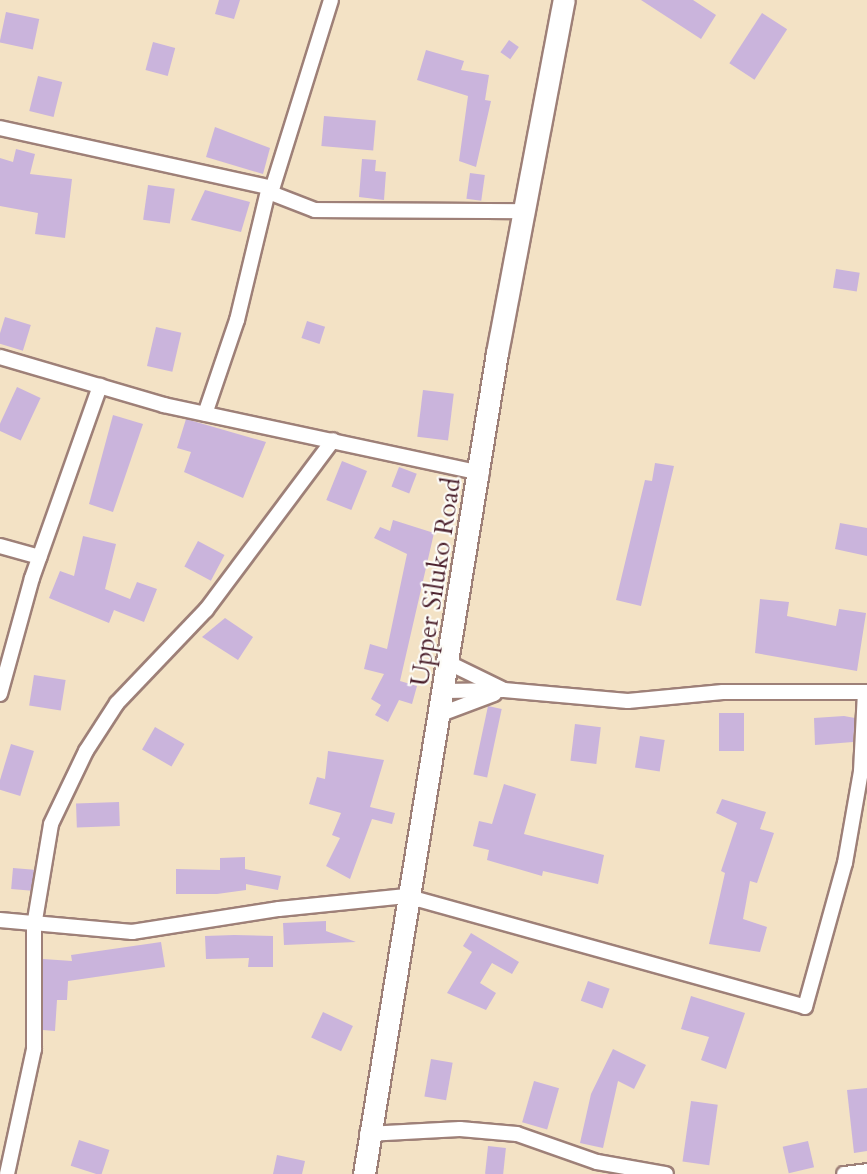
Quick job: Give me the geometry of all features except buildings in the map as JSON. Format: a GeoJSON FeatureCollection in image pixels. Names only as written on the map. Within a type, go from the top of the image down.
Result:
{"type":"FeatureCollection","features":[{"type":"Feature","properties":{"kind":"main road","name":"Upper Siluko Road"},"geometry":{"type":"LineString","coordinates":[[364,1174],[367,1134],[406,896],[451,664],[524,211],[564,0]]}},
{"type":"Feature","properties":{"kind":"street"},"geometry":{"type":"LineString","coordinates":[[205,414],[331,0]]}},
{"type":"Feature","properties":{"kind":"street"},"geometry":{"type":"LineString","coordinates":[[0,128],[262,184],[272,193],[315,210],[524,211]]}},
{"type":"Feature","properties":{"kind":"street"},"geometry":{"type":"LineString","coordinates":[[0,357],[205,414],[482,473]]}},
{"type":"Feature","properties":{"kind":"street"},"geometry":{"type":"LineString","coordinates":[[0,694],[40,557],[100,386]]}},
{"type":"Feature","properties":{"kind":"street"},"geometry":{"type":"LineString","coordinates":[[8,1174],[34,1049],[34,926],[51,824],[86,751],[117,703],[206,610],[333,440]]}},
{"type":"Feature","properties":{"kind":"street"},"geometry":{"type":"LineString","coordinates":[[0,546],[40,557]]}},
{"type":"Feature","properties":{"kind":"street"},"geometry":{"type":"LineString","coordinates":[[451,664],[504,690]]}},
{"type":"Feature","properties":{"kind":"street"},"geometry":{"type":"LineString","coordinates":[[0,920],[34,926],[132,932],[279,909],[406,896],[805,1007],[845,863],[861,771],[866,692],[723,692],[628,701],[504,690],[445,691]]}},
{"type":"Feature","properties":{"kind":"street"},"geometry":{"type":"LineString","coordinates":[[441,714],[504,690]]}},
{"type":"Feature","properties":{"kind":"street"},"geometry":{"type":"LineString","coordinates":[[367,1134],[460,1130],[517,1134],[597,1162],[666,1174]]}},
{"type":"Feature","properties":{"kind":"street"},"geometry":{"type":"LineString","coordinates":[[844,1174],[867,1171]]}}]}
